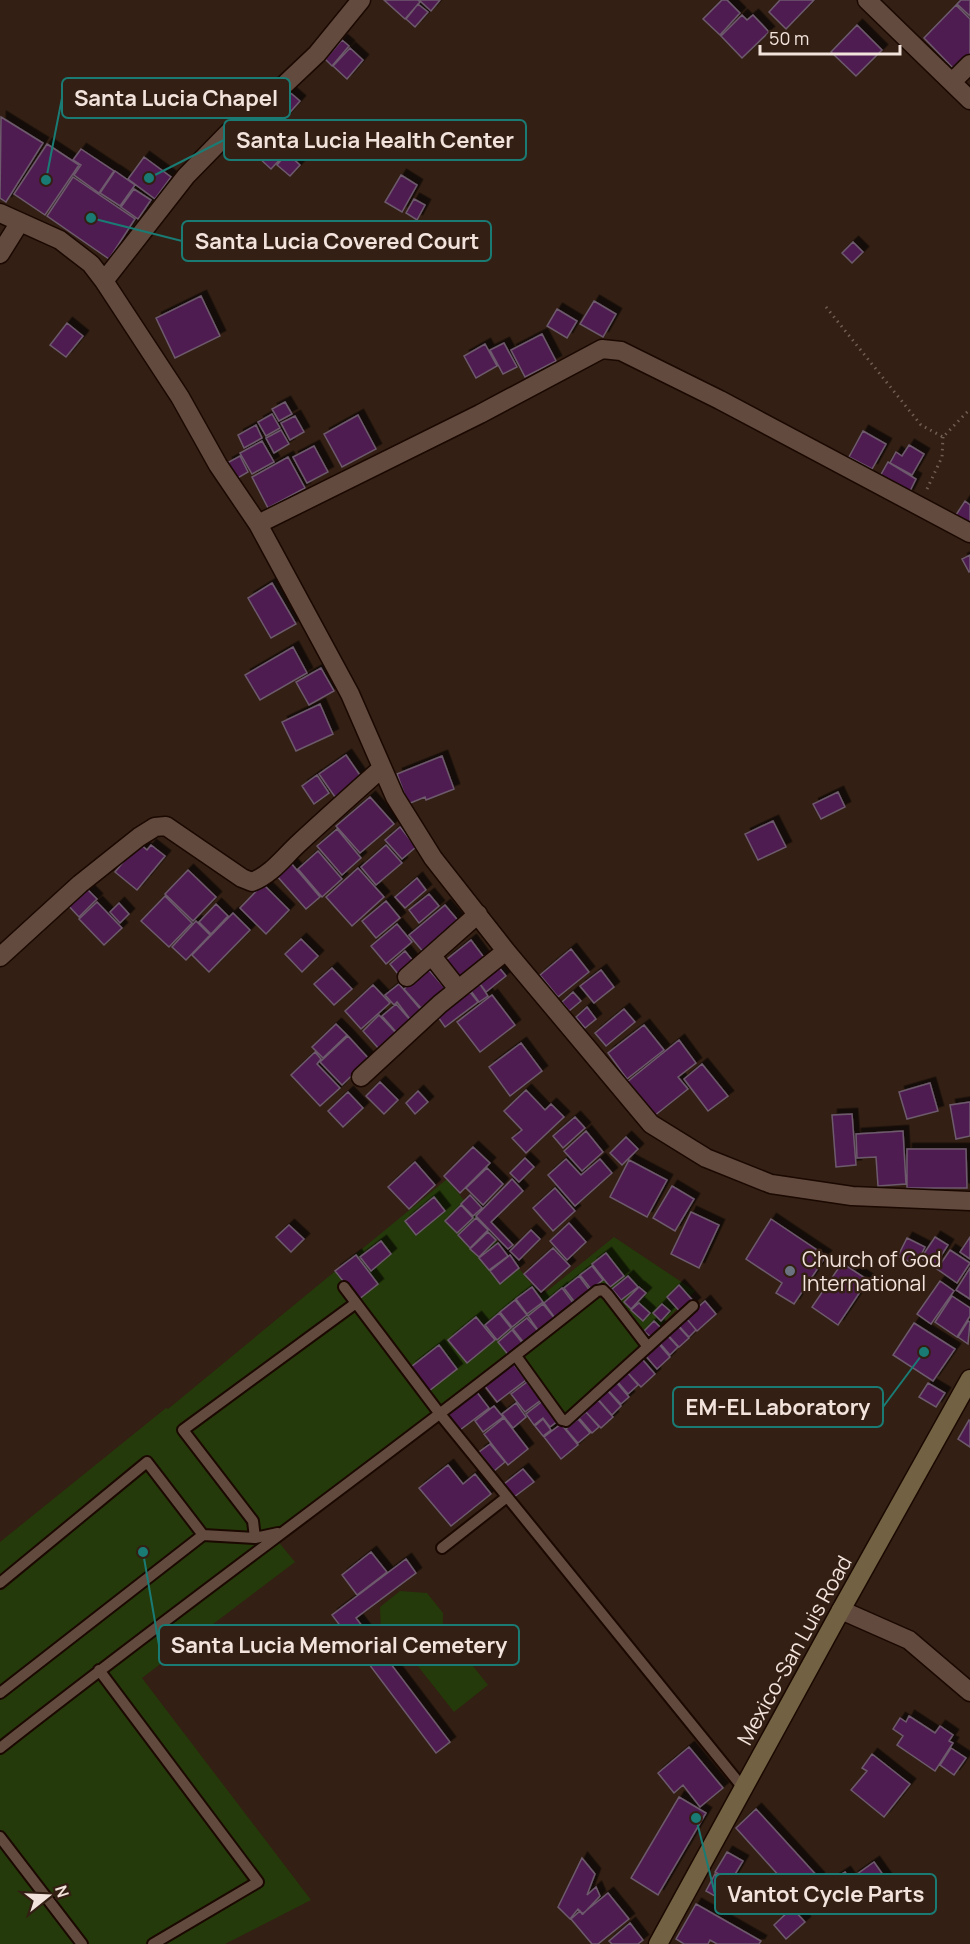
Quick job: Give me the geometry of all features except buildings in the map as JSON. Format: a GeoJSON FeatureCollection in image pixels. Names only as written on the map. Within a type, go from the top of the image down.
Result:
{"type":"FeatureCollection","features":[{"type":"Feature","properties":{"kind":"main road","name":"Mexico-San Luis Road"},"geometry":{"type":"LineString","coordinates":[[658,1944],[970,1379]]}},
{"type":"Feature","properties":{"kind":"street"},"geometry":{"type":"LineString","coordinates":[[104,280],[186,176],[229,132],[244,123],[317,54],[361,0]]}},
{"type":"Feature","properties":{"kind":"street"},"geometry":{"type":"LineString","coordinates":[[867,0],[970,99]]}},
{"type":"Feature","properties":{"kind":"street"},"geometry":{"type":"LineString","coordinates":[[952,82],[970,64]]}},
{"type":"Feature","properties":{"kind":"street"},"geometry":{"type":"LineString","coordinates":[[0,213],[60,240],[91,264],[104,280],[180,397],[218,465],[258,524],[350,694],[395,797],[433,858],[506,951],[651,1124],[706,1158],[771,1184],[852,1196],[970,1201]]}},
{"type":"Feature","properties":{"kind":"street"},"geometry":{"type":"LineString","coordinates":[[0,254],[21,222]]}},
{"type":"Feature","properties":{"kind":"street"},"geometry":{"type":"LineString","coordinates":[[258,524],[480,414],[602,349],[621,351],[720,400],[970,533]]}},
{"type":"Feature","properties":{"kind":"street"},"geometry":{"type":"LineString","coordinates":[[0,957],[80,884],[155,827],[166,826],[242,878],[252,882],[272,871],[296,846],[382,768]]}},
{"type":"Feature","properties":{"kind":"street"},"geometry":{"type":"LineString","coordinates":[[407,976],[478,914]]}},
{"type":"Feature","properties":{"kind":"street"},"geometry":{"type":"LineString","coordinates":[[361,1077],[458,989],[506,951]]}},
{"type":"Feature","properties":{"kind":"street"},"geometry":{"type":"LineString","coordinates":[[432,956],[458,989]]}},
{"type":"Feature","properties":{"kind":"street"},"geometry":{"type":"LineString","coordinates":[[841,1610],[909,1641],[970,1692]]}},
{"type":"Feature","properties":{"kind":"lane"},"geometry":{"type":"LineString","coordinates":[[344,1287],[440,1414],[744,1789]]}},
{"type":"Feature","properties":{"kind":"lane"},"geometry":{"type":"LineString","coordinates":[[0,1748],[99,1670],[516,1356],[597,1291],[603,1290],[648,1347]]}},
{"type":"Feature","properties":{"kind":"lane"},"geometry":{"type":"LineString","coordinates":[[255,1538],[253,1521],[183,1430],[356,1303]]}},
{"type":"Feature","properties":{"kind":"lane"},"geometry":{"type":"LineString","coordinates":[[516,1356],[562,1420],[566,1421],[591,1401],[693,1306]]}},
{"type":"Feature","properties":{"kind":"lane"},"geometry":{"type":"LineString","coordinates":[[0,1583],[147,1462],[203,1535]]}},
{"type":"Feature","properties":{"kind":"lane"},"geometry":{"type":"LineString","coordinates":[[442,1548],[507,1497]]}},
{"type":"Feature","properties":{"kind":"lane"},"geometry":{"type":"LineString","coordinates":[[0,1693],[203,1535],[255,1538],[282,1532]]}},
{"type":"Feature","properties":{"kind":"lane"},"geometry":{"type":"LineString","coordinates":[[99,1670],[258,1882],[153,1944]]}},
{"type":"Feature","properties":{"kind":"lane"},"geometry":{"type":"LineString","coordinates":[[0,1837],[82,1944]]}},
{"type":"Feature","properties":{"kind":"path"},"geometry":{"type":"LineString","coordinates":[[826,307],[921,425],[943,437]]}},
{"type":"Feature","properties":{"kind":"path"},"geometry":{"type":"LineString","coordinates":[[919,507],[942,457],[943,437],[970,409]]}},
{"type":"Feature","properties":{"kind":"green space"},"geometry":{"type":"Polygon","coordinates":[[[447,1179],[541,1296],[614,1237],[695,1291],[569,1418],[522,1354],[277,1540],[295,1562],[142,1678],[311,1900],[225,1944],[0,1944],[0,1542],[166,1408],[168,1409],[447,1179]]]}},
{"type":"Feature","properties":{"kind":"green space"},"geometry":{"type":"Polygon","coordinates":[[[400,1591],[427,1593],[443,1613],[441,1638],[435,1649],[424,1656],[399,1655],[381,1634],[380,1607],[400,1591]]]}},
{"type":"Feature","properties":{"kind":"green space"},"geometry":{"type":"Polygon","coordinates":[[[451,1638],[488,1685],[454,1712],[417,1665],[451,1638]]]}},
{"type":"Feature","properties":{"kind":"place","name":"Santa Lucia Health Center"},"geometry":{"type":"Point","coordinates":[149,178]}},
{"type":"Feature","properties":{"kind":"place","name":"Santa Lucia Chapel"},"geometry":{"type":"Point","coordinates":[46,180]}},
{"type":"Feature","properties":{"kind":"place","name":"Santa Lucia Covered Court"},"geometry":{"type":"Point","coordinates":[91,218]}},
{"type":"Feature","properties":{"kind":"place","name":"Church of God International"},"geometry":{"type":"Point","coordinates":[790,1271]}},
{"type":"Feature","properties":{"kind":"place","name":"EM-EL Laboratory"},"geometry":{"type":"Point","coordinates":[924,1352]}},
{"type":"Feature","properties":{"kind":"place","name":"Santa Lucia Memorial Cemetery"},"geometry":{"type":"Point","coordinates":[143,1552]}},
{"type":"Feature","properties":{"kind":"place","name":"Vantot Cycle Parts"},"geometry":{"type":"Point","coordinates":[696,1818]}}]}
